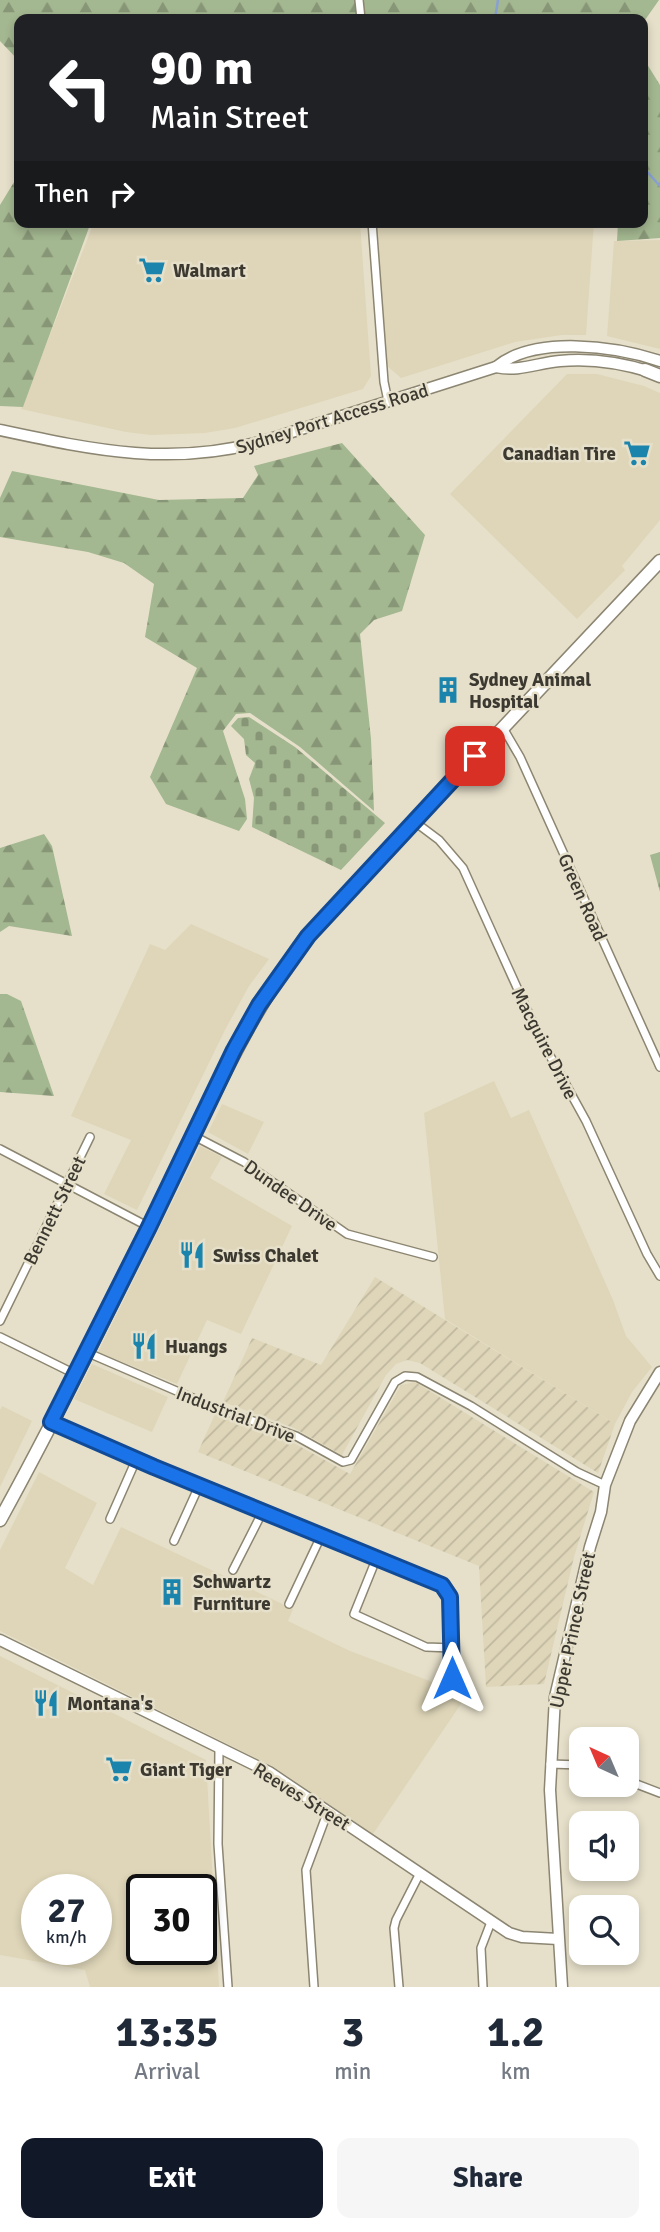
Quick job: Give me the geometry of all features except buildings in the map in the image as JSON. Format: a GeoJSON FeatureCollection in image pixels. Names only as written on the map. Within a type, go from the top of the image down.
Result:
{"type":"FeatureCollection","features":[{"type":"Feature","properties":{"kind":"main road"},"geometry":{"type":"LineString","coordinates":[[645,370],[660,375]]}},
{"type":"Feature","properties":{"kind":"main road"},"geometry":{"type":"LineString","coordinates":[[0,1520],[149,1227],[234,1050],[259,1005],[288,962],[325,917],[660,561]]}},
{"type":"Feature","properties":{"kind":"street"},"geometry":{"type":"LineString","coordinates":[[372,228],[384,382],[388,401]]}},
{"type":"Feature","properties":{"kind":"street","name":"Sydney Port Access Road"},"geometry":{"type":"LineString","coordinates":[[0,430],[127,453],[165,456],[202,454],[254,444],[496,367],[508,357],[574,347],[619,350],[660,361]]}},
{"type":"Feature","properties":{"kind":"street","name":"Sydney Port Access Road"},"geometry":{"type":"LineString","coordinates":[[496,367],[511,370],[583,360],[645,370]]}},
{"type":"Feature","properties":{"kind":"street","name":"Green Road"},"geometry":{"type":"LineString","coordinates":[[503,728],[520,757],[660,1067]]}},
{"type":"Feature","properties":{"kind":"street","name":"Macguire Drive"},"geometry":{"type":"LineString","coordinates":[[415,822],[439,840],[463,868],[538,1034],[586,1121],[647,1254],[660,1276]]}},
{"type":"Feature","properties":{"kind":"street","name":"Dundee Drive"},"geometry":{"type":"LineString","coordinates":[[194,1136],[244,1162],[346,1234],[433,1257]]}},
{"type":"Feature","properties":{"kind":"street","name":"Bennett Street"},"geometry":{"type":"LineString","coordinates":[[0,1321],[90,1137]]}},
{"type":"Feature","properties":{"kind":"street"},"geometry":{"type":"LineString","coordinates":[[0,1149],[149,1227]]}},
{"type":"Feature","properties":{"kind":"street"},"geometry":{"type":"LineString","coordinates":[[0,1336],[75,1374]]}},
{"type":"Feature","properties":{"kind":"street","name":"Industrial Drive"},"geometry":{"type":"LineString","coordinates":[[86,1352],[216,1408],[296,1436],[343,1462],[351,1460],[395,1382],[402,1377],[413,1376],[471,1406],[577,1472],[605,1485]]}},
{"type":"Feature","properties":{"kind":"street","name":"Upper Prince Street"},"geometry":{"type":"LineString","coordinates":[[562,1987],[550,1764],[555,1698],[590,1546],[601,1512],[605,1485],[630,1421],[660,1372]]}},
{"type":"Feature","properties":{"kind":"street"},"geometry":{"type":"LineString","coordinates":[[51,1422],[136,1460],[439,1583],[446,1588],[450,1597],[452,1678]]}},
{"type":"Feature","properties":{"kind":"street"},"geometry":{"type":"LineString","coordinates":[[110,1519],[136,1460]]}},
{"type":"Feature","properties":{"kind":"street"},"geometry":{"type":"LineString","coordinates":[[174,1541],[199,1486]]}},
{"type":"Feature","properties":{"kind":"street"},"geometry":{"type":"LineString","coordinates":[[233,1570],[262,1511]]}},
{"type":"Feature","properties":{"kind":"street"},"geometry":{"type":"LineString","coordinates":[[289,1604],[322,1534]]}},
{"type":"Feature","properties":{"kind":"street"},"geometry":{"type":"LineString","coordinates":[[377,1557],[354,1614],[426,1647],[452,1648]]}},
{"type":"Feature","properties":{"kind":"street","name":"Reeves Street"},"geometry":{"type":"LineString","coordinates":[[0,1640],[269,1772],[509,1933],[522,1937],[558,1939]]}},
{"type":"Feature","properties":{"kind":"street"},"geometry":{"type":"LineString","coordinates":[[219,1749],[218,1844],[228,1987]]}},
{"type":"Feature","properties":{"kind":"street"},"geometry":{"type":"LineString","coordinates":[[550,1764],[569,1765]]}},
{"type":"Feature","properties":{"kind":"street"},"geometry":{"type":"LineString","coordinates":[[639,1785],[660,1793]]}},
{"type":"Feature","properties":{"kind":"street"},"geometry":{"type":"LineString","coordinates":[[314,1987],[306,1870],[328,1811]]}},
{"type":"Feature","properties":{"kind":"street"},"geometry":{"type":"LineString","coordinates":[[399,1987],[394,1928],[420,1873]]}},
{"type":"Feature","properties":{"kind":"street"},"geometry":{"type":"LineString","coordinates":[[483,1987],[481,1948],[491,1922]]}},
{"type":"Feature","properties":{"kind":"shaded area"},"geometry":{"type":"Polygon","coordinates":[[[92,228],[360,228],[371,376],[363,389],[235,428],[205,433],[151,435],[126,432],[21,409],[92,228]]]}},
{"type":"Feature","properties":{"kind":"shaded area"},"geometry":{"type":"Polygon","coordinates":[[[377,228],[594,228],[586,335],[562,335],[515,342],[401,378],[386,365],[377,228]]]}},
{"type":"Feature","properties":{"kind":"shaded area"},"geometry":{"type":"Polygon","coordinates":[[[660,240],[660,349],[607,336],[614,241],[660,240]]]}},
{"type":"Feature","properties":{"kind":"shaded area"},"geometry":{"type":"Polygon","coordinates":[[[567,374],[597,374],[660,393],[660,520],[622,566],[625,570],[577,619],[450,494],[567,374]]]}},
{"type":"Feature","properties":{"kind":"shaded area"},"geometry":{"type":"Polygon","coordinates":[[[191,924],[269,959],[249,986],[225,1030],[137,1210],[104,1194],[131,1140],[71,1116],[150,944],[165,950],[191,924]]]}},
{"type":"Feature","properties":{"kind":"shaded area"},"geometry":{"type":"Polygon","coordinates":[[[494,1081],[511,1118],[529,1110],[613,1300],[626,1336],[652,1367],[632,1392],[615,1424],[445,1319],[424,1113],[494,1081]]]}},
{"type":"Feature","properties":{"kind":"shaded area"},"geometry":{"type":"Polygon","coordinates":[[[222,1104],[264,1122],[248,1154],[208,1132],[222,1104]]]}},
{"type":"Feature","properties":{"kind":"shaded area"},"geometry":{"type":"Polygon","coordinates":[[[200,1146],[222,1157],[210,1178],[292,1226],[241,1334],[207,1320],[177,1384],[98,1352],[200,1146]]]}},
{"type":"Feature","properties":{"kind":"shaded area"},"geometry":{"type":"Polygon","coordinates":[[[375,1277],[615,1424],[598,1473],[420,1363],[407,1360],[396,1364],[386,1375],[342,1455],[294,1428],[223,1402],[252,1338],[321,1365],[375,1277]]]}},
{"type":"Feature","properties":{"kind":"shaded area"},"geometry":{"type":"Polygon","coordinates":[[[92,1364],[168,1397],[152,1432],[74,1399],[92,1364]]]}},
{"type":"Feature","properties":{"kind":"shaded area"},"geometry":{"type":"Polygon","coordinates":[[[415,1382],[594,1492],[574,1557],[544,1684],[486,1687],[479,1566],[198,1452],[215,1414],[290,1441],[350,1474],[401,1385],[415,1382]]]}},
{"type":"Feature","properties":{"kind":"shaded area"},"geometry":{"type":"Polygon","coordinates":[[[2,1406],[32,1421],[0,1487],[0,1410],[2,1406]]]}},
{"type":"Feature","properties":{"kind":"shaded area"},"geometry":{"type":"Polygon","coordinates":[[[39,1472],[97,1503],[65,1568],[93,1585],[121,1527],[293,1609],[288,1621],[350,1651],[467,1695],[373,1834],[274,1767],[0,1631],[0,1550],[39,1472]]]}},
{"type":"Feature","properties":{"kind":"shaded area"},"geometry":{"type":"Polygon","coordinates":[[[0,1656],[206,1760],[213,1874],[126,1874],[126,1965],[217,1965],[217,1952],[219,1987],[90,1987],[85,1970],[57,1965],[112,1965],[112,1874],[21,1874],[21,1959],[0,1955],[0,1656]]]}},
{"type":"Feature","properties":{"kind":"green space"},"geometry":{"type":"Polygon","coordinates":[[[0,0],[659,0],[648,16],[14,14],[14,56],[0,41],[0,0]]]}},
{"type":"Feature","properties":{"kind":"green space"},"geometry":{"type":"Polygon","coordinates":[[[648,66],[660,85],[660,238],[617,241],[618,228],[648,228],[648,66]]]}},
{"type":"Feature","properties":{"kind":"green space"},"geometry":{"type":"Polygon","coordinates":[[[14,182],[14,228],[89,228],[23,407],[0,406],[0,205],[14,182]]]}},
{"type":"Feature","properties":{"kind":"green space"},"geometry":{"type":"Polygon","coordinates":[[[342,443],[425,535],[402,611],[374,620],[360,634],[371,739],[374,811],[300,747],[250,713],[236,714],[223,731],[245,799],[247,819],[239,831],[166,804],[150,777],[197,668],[145,637],[154,584],[124,563],[88,552],[0,537],[0,498],[12,471],[159,500],[243,498],[258,475],[254,466],[342,443]]]}},
{"type":"Feature","properties":{"kind":"green space"},"geometry":{"type":"Polygon","coordinates":[[[249,717],[295,747],[385,823],[341,870],[252,827],[254,798],[249,779],[255,763],[246,755],[244,739],[231,726],[238,718],[249,717]]]}},
{"type":"Feature","properties":{"kind":"green space"},"geometry":{"type":"Polygon","coordinates":[[[44,834],[52,846],[72,936],[9,926],[0,932],[0,848],[44,834]]]}},
{"type":"Feature","properties":{"kind":"green space"},"geometry":{"type":"Polygon","coordinates":[[[660,852],[660,892],[650,855],[660,852]]]}},
{"type":"Feature","properties":{"kind":"green space"},"geometry":{"type":"Polygon","coordinates":[[[0,994],[7,994],[21,1001],[54,1096],[0,1092],[0,994]]]}},
{"type":"Feature","properties":{"kind":"waterway"},"geometry":{"type":"LineString","coordinates":[[496,14],[498,0]]}},
{"type":"Feature","properties":{"kind":"waterway"},"geometry":{"type":"LineString","coordinates":[[648,173],[660,186]]}},
{"type":"Feature","properties":{"kind":"place","name":"Walmart"},"geometry":{"type":"Point","coordinates":[152,270]}},
{"type":"Feature","properties":{"kind":"place","name":"Canadian Tire"},"geometry":{"type":"Point","coordinates":[637,453]}},
{"type":"Feature","properties":{"kind":"place","name":"Sydney Animal Hospital"},"geometry":{"type":"Point","coordinates":[448,690]}},
{"type":"Feature","properties":{"kind":"place","name":"Swiss Chalet"},"geometry":{"type":"Point","coordinates":[192,1255]}},
{"type":"Feature","properties":{"kind":"place","name":"Huangs"},"geometry":{"type":"Point","coordinates":[144,1346]}},
{"type":"Feature","properties":{"kind":"place","name":"Schwartz Furniture"},"geometry":{"type":"Point","coordinates":[172,1592]}},
{"type":"Feature","properties":{"kind":"place","name":"Montana's"},"geometry":{"type":"Point","coordinates":[46,1703]}},
{"type":"Feature","properties":{"kind":"place","name":"Giant Tiger"},"geometry":{"type":"Point","coordinates":[119,1769]}},
{"type":"Feature","properties":{"kind":"route"},"geometry":{"type":"LineString","coordinates":[[452,1678],[450,1597],[446,1588],[439,1583],[51,1422],[234,1050],[259,1005],[308,936],[475,756]]}}]}
